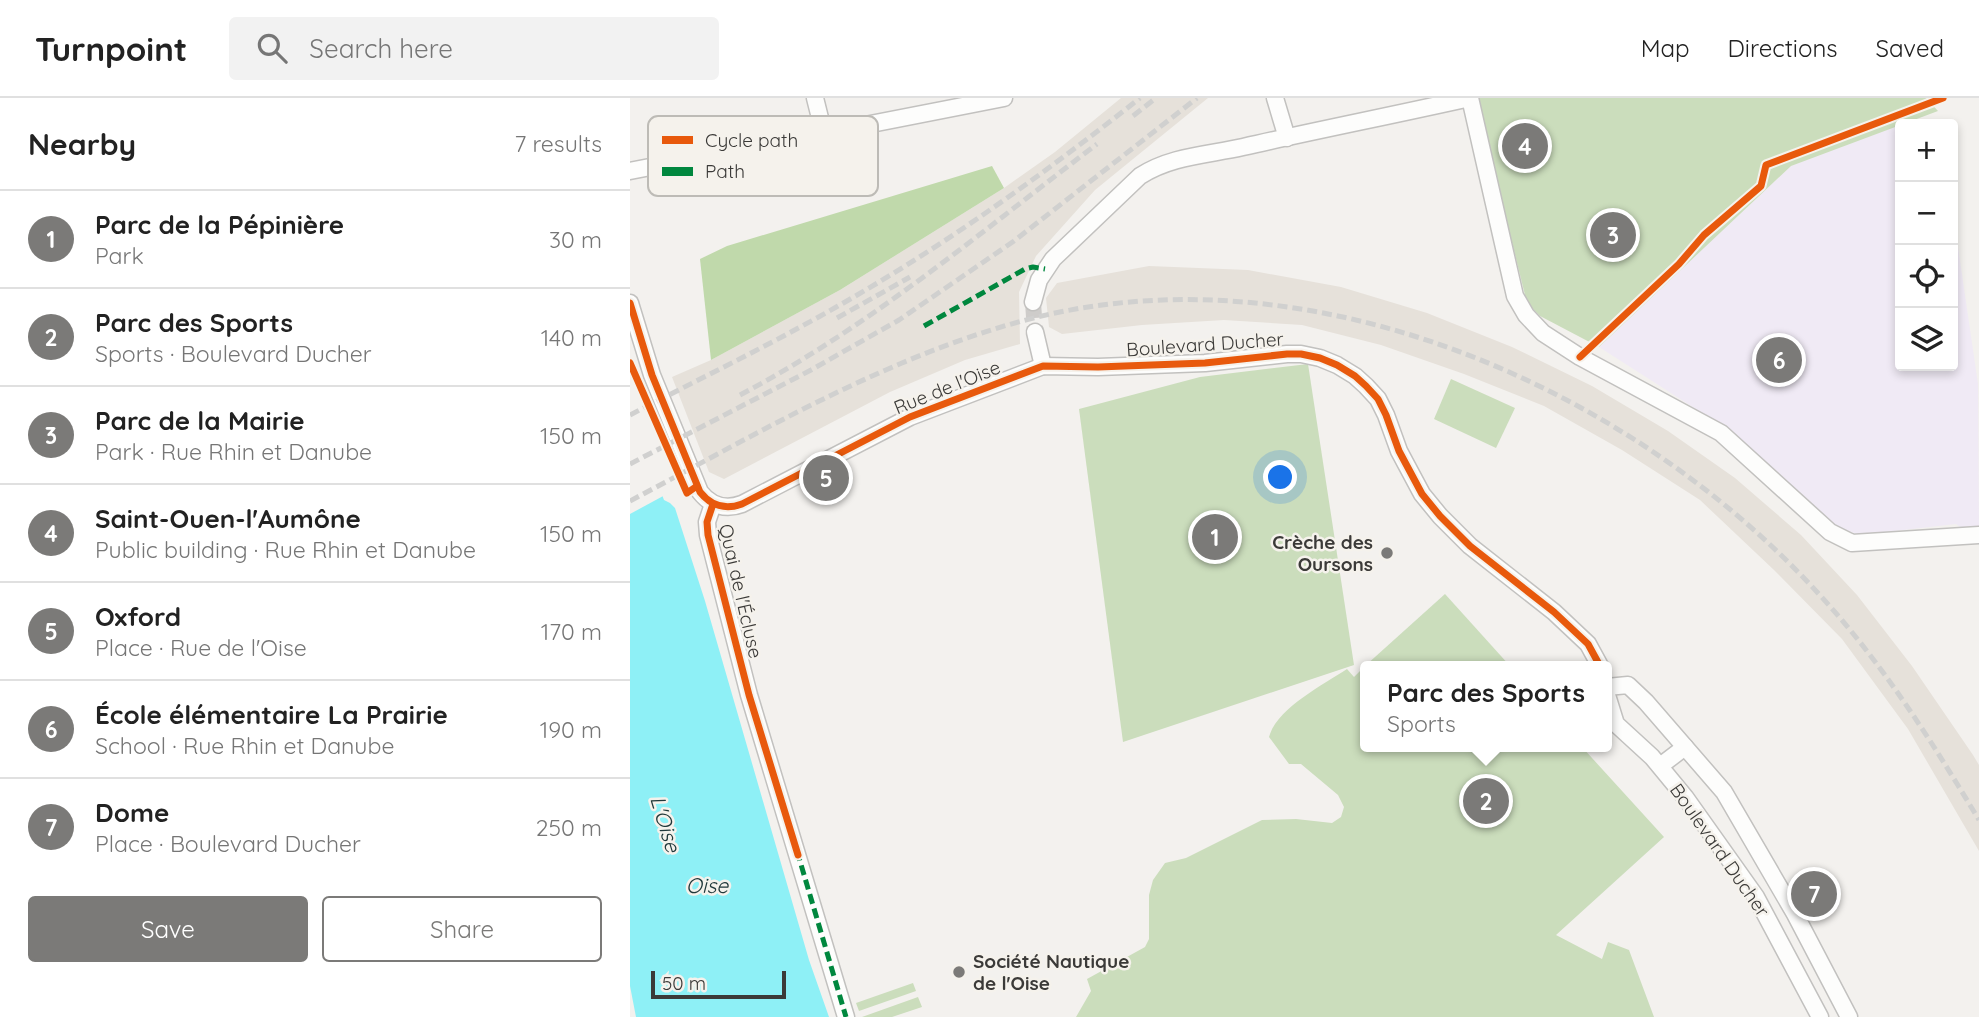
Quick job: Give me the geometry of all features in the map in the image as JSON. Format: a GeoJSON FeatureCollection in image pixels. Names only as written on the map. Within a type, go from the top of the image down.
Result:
{"type":"FeatureCollection","features":[{"type":"Feature","properties":{"kind":"street"},"geometry":{"type":"LineString","coordinates":[[816,98],[820,116]]}},
{"type":"Feature","properties":{"kind":"street"},"geometry":{"type":"LineString","coordinates":[[878,123],[1004,98]]}},
{"type":"Feature","properties":{"kind":"street"},"geometry":{"type":"LineString","coordinates":[[1275,98],[1287,138]]}},
{"type":"Feature","properties":{"kind":"street"},"geometry":{"type":"LineString","coordinates":[[1033,303],[1039,281],[1053,259],[1140,176],[1155,166],[1172,160],[1470,98],[1515,296],[1526,315],[1543,333],[1580,357],[1721,433],[1830,532],[1852,543],[1979,535]]}},
{"type":"Feature","properties":{"kind":"street"},"geometry":{"type":"LineString","coordinates":[[630,171],[648,168]]}},
{"type":"Feature","properties":{"kind":"street","name":"Quai de l'Écluse"},"geometry":{"type":"LineString","coordinates":[[630,303],[652,375],[692,474],[702,496],[713,504],[707,522],[708,536],[742,668],[846,1017]]}},
{"type":"Feature","properties":{"kind":"street"},"geometry":{"type":"LineString","coordinates":[[1035,332],[1043,366]]}},
{"type":"Feature","properties":{"kind":"street","name":"Boulevard Ducher"},"geometry":{"type":"LineString","coordinates":[[1043,366],[1205,363],[1287,354],[1320,358],[1337,365],[1354,376],[1378,399],[1409,470],[1422,494],[1440,516],[1470,546],[1563,620],[1588,644],[1597,661]]}},
{"type":"Feature","properties":{"kind":"street","name":"Rue de l'Oise"},"geometry":{"type":"LineString","coordinates":[[713,504],[729,507],[742,504],[911,417],[1043,366]]}},
{"type":"Feature","properties":{"kind":"street","name":"Boulevard Ducher"},"geometry":{"type":"LineString","coordinates":[[1612,687],[1628,685],[1724,792],[1795,914],[1849,1017]]}},
{"type":"Feature","properties":{"kind":"street","name":"Boulevard Ducher"},"geometry":{"type":"LineString","coordinates":[[1612,711],[1616,724],[1660,766],[1685,797],[1756,897],[1820,1017]]}},
{"type":"Feature","properties":{"kind":"street"},"geometry":{"type":"LineString","coordinates":[[1660,766],[1685,747]]}},
{"type":"Feature","properties":{"kind":"shaded area"},"geometry":{"type":"Polygon","coordinates":[[[1121,98],[1208,98],[1095,190],[1036,256],[1019,292],[1020,344],[965,360],[890,392],[724,479],[709,472],[672,377],[711,360],[840,290],[1004,188],[1055,152],[1121,98]]]}},
{"type":"Feature","properties":{"kind":"shaded area"},"geometry":{"type":"Polygon","coordinates":[[[1895,127],[1895,371],[1958,371],[1958,247],[1978,384],[1979,527],[1966,531],[1956,524],[1859,535],[1834,525],[1724,427],[1599,347],[1791,166],[1895,127]]]}},
{"type":"Feature","properties":{"kind":"shaded area"},"geometry":{"type":"Polygon","coordinates":[[[1149,266],[1248,270],[1341,287],[1427,313],[1512,347],[1592,386],[1668,431],[1735,478],[1801,535],[1857,595],[1912,666],[1973,755],[1979,765],[1979,851],[1908,729],[1842,639],[1700,500],[1622,450],[1544,406],[1381,345],[1302,325],[1224,320],[1062,334],[1049,327],[1046,298],[1057,283],[1149,266]]]}},
{"type":"Feature","properties":{"kind":"green space"},"geometry":{"type":"Polygon","coordinates":[[[1476,98],[1926,98],[1938,111],[1917,119],[1895,119],[1895,127],[1791,166],[1599,347],[1540,316],[1527,303],[1476,98]]]}},
{"type":"Feature","properties":{"kind":"green space"},"geometry":{"type":"Polygon","coordinates":[[[992,166],[1004,188],[840,290],[711,360],[700,259],[727,246],[992,166]]]}},
{"type":"Feature","properties":{"kind":"green space"},"geometry":{"type":"Polygon","coordinates":[[[1308,364],[1354,665],[1123,742],[1079,409],[1200,377],[1308,364]]]}},
{"type":"Feature","properties":{"kind":"green space"},"geometry":{"type":"Polygon","coordinates":[[[1451,379],[1515,408],[1496,448],[1434,419],[1451,379]]]}},
{"type":"Feature","properties":{"kind":"green space"},"geometry":{"type":"Polygon","coordinates":[[[1445,594],[1505,661],[1371,661],[1445,594]]]}},
{"type":"Feature","properties":{"kind":"green space"},"geometry":{"type":"Polygon","coordinates":[[[1347,669],[1354,677],[1360,671],[1360,752],[1587,752],[1664,837],[1556,935],[1602,959],[1608,942],[1629,950],[1654,1017],[1076,1017],[1091,991],[1087,979],[1145,947],[1149,939],[1149,895],[1153,880],[1165,863],[1186,858],[1262,820],[1296,819],[1332,823],[1341,817],[1344,807],[1338,795],[1301,764],[1289,764],[1269,737],[1281,716],[1302,698],[1347,669]]]}},
{"type":"Feature","properties":{"kind":"green space"},"geometry":{"type":"Polygon","coordinates":[[[913,983],[916,991],[859,1011],[856,1003],[913,983]]]}},
{"type":"Feature","properties":{"kind":"green space"},"geometry":{"type":"Polygon","coordinates":[[[918,997],[922,1007],[892,1017],[862,1017],[918,997]]]}},
{"type":"Feature","properties":{"kind":"water","name":"Oise"},"geometry":{"type":"Polygon","coordinates":[[[630,411],[664,500],[675,508],[705,601],[809,960],[829,1017],[636,1017],[630,986],[630,411]]]}},
{"type":"Feature","properties":{"kind":"pier"},"geometry":{"type":"Polygon","coordinates":[[[630,408],[665,495],[630,514],[630,408]]]}},
{"type":"Feature","properties":{"kind":"tunnel"},"geometry":{"type":"LineString","coordinates":[[1033,302],[1035,332]]}},
{"type":"Feature","properties":{"kind":"railway"},"geometry":{"type":"LineString","coordinates":[[630,415],[812,320],[916,259],[1030,181],[1140,98]]}},
{"type":"Feature","properties":{"kind":"railway"},"geometry":{"type":"LineString","coordinates":[[1133,116],[1156,98]]}},
{"type":"Feature","properties":{"kind":"railway"},"geometry":{"type":"LineString","coordinates":[[630,464],[811,370],[899,320],[1014,241],[1197,98]]}},
{"type":"Feature","properties":{"kind":"railway"},"geometry":{"type":"LineString","coordinates":[[740,395],[788,368],[879,309],[1097,144]]}},
{"type":"Feature","properties":{"kind":"railway"},"geometry":{"type":"LineString","coordinates":[[837,318],[910,277]]}},
{"type":"Feature","properties":{"kind":"railway"},"geometry":{"type":"LineString","coordinates":[[630,501],[870,377],[970,337],[1022,321],[1130,302],[1239,302],[1348,318],[1454,350],[1556,395],[1652,451],[1740,517],[1817,592],[1863,645],[1924,731],[1979,820]]}},
{"type":"Feature","properties":{"kind":"marked path"},"geometry":{"type":"LineString","coordinates":[[924,326],[1025,269],[1045,269]]}},
{"type":"Feature","properties":{"kind":"marked path"},"geometry":{"type":"LineString","coordinates":[[797,851],[846,1017]]}},
{"type":"Feature","properties":{"kind":"cycle path"},"geometry":{"type":"LineString","coordinates":[[1580,357],[1679,264],[1704,235],[1761,186],[1766,165],[1943,98]]}},
{"type":"Feature","properties":{"kind":"cycle path"},"geometry":{"type":"LineString","coordinates":[[630,303],[652,375],[700,492],[709,501],[725,507],[742,504],[910,417],[1043,366],[1205,363],[1287,354],[1320,358],[1355,376],[1378,399],[1399,451],[1422,494],[1440,516],[1470,546],[1554,612],[1588,644],[1597,661]]}},
{"type":"Feature","properties":{"kind":"cycle path"},"geometry":{"type":"LineString","coordinates":[[630,363],[687,493],[697,486]]}},
{"type":"Feature","properties":{"kind":"cycle path"},"geometry":{"type":"LineString","coordinates":[[713,504],[707,522],[708,535],[749,695],[798,855]]}},
{"type":"Feature","properties":{"kind":"place","name":"Saint-Ouen-l'Aumône"},"geometry":{"type":"Point","coordinates":[1525,146]}},
{"type":"Feature","properties":{"kind":"place","name":"Parc de la Mairie"},"geometry":{"type":"Point","coordinates":[1613,235]}},
{"type":"Feature","properties":{"kind":"place","name":"École élémentaire La Prairie"},"geometry":{"type":"Point","coordinates":[1779,360]}},
{"type":"Feature","properties":{"kind":"place","name":"Oxford"},"geometry":{"type":"Point","coordinates":[826,478]}},
{"type":"Feature","properties":{"kind":"place","name":"Parc de la Pépinière"},"geometry":{"type":"Point","coordinates":[1215,537]}},
{"type":"Feature","properties":{"kind":"place","name":"Crèche des Oursons"},"geometry":{"type":"Point","coordinates":[1387,553]}},
{"type":"Feature","properties":{"kind":"place","name":"Parc des Sports"},"geometry":{"type":"Point","coordinates":[1486,801]}},
{"type":"Feature","properties":{"kind":"place","name":"Dome"},"geometry":{"type":"Point","coordinates":[1814,894]}},
{"type":"Feature","properties":{"kind":"place","name":"Société Nautique de l'Oise"},"geometry":{"type":"Point","coordinates":[959,972]}},
{"type":"Feature","properties":{"kind":"water label","name":"L'Oise"},"geometry":{"type":"Point","coordinates":[665,824]}}]}
